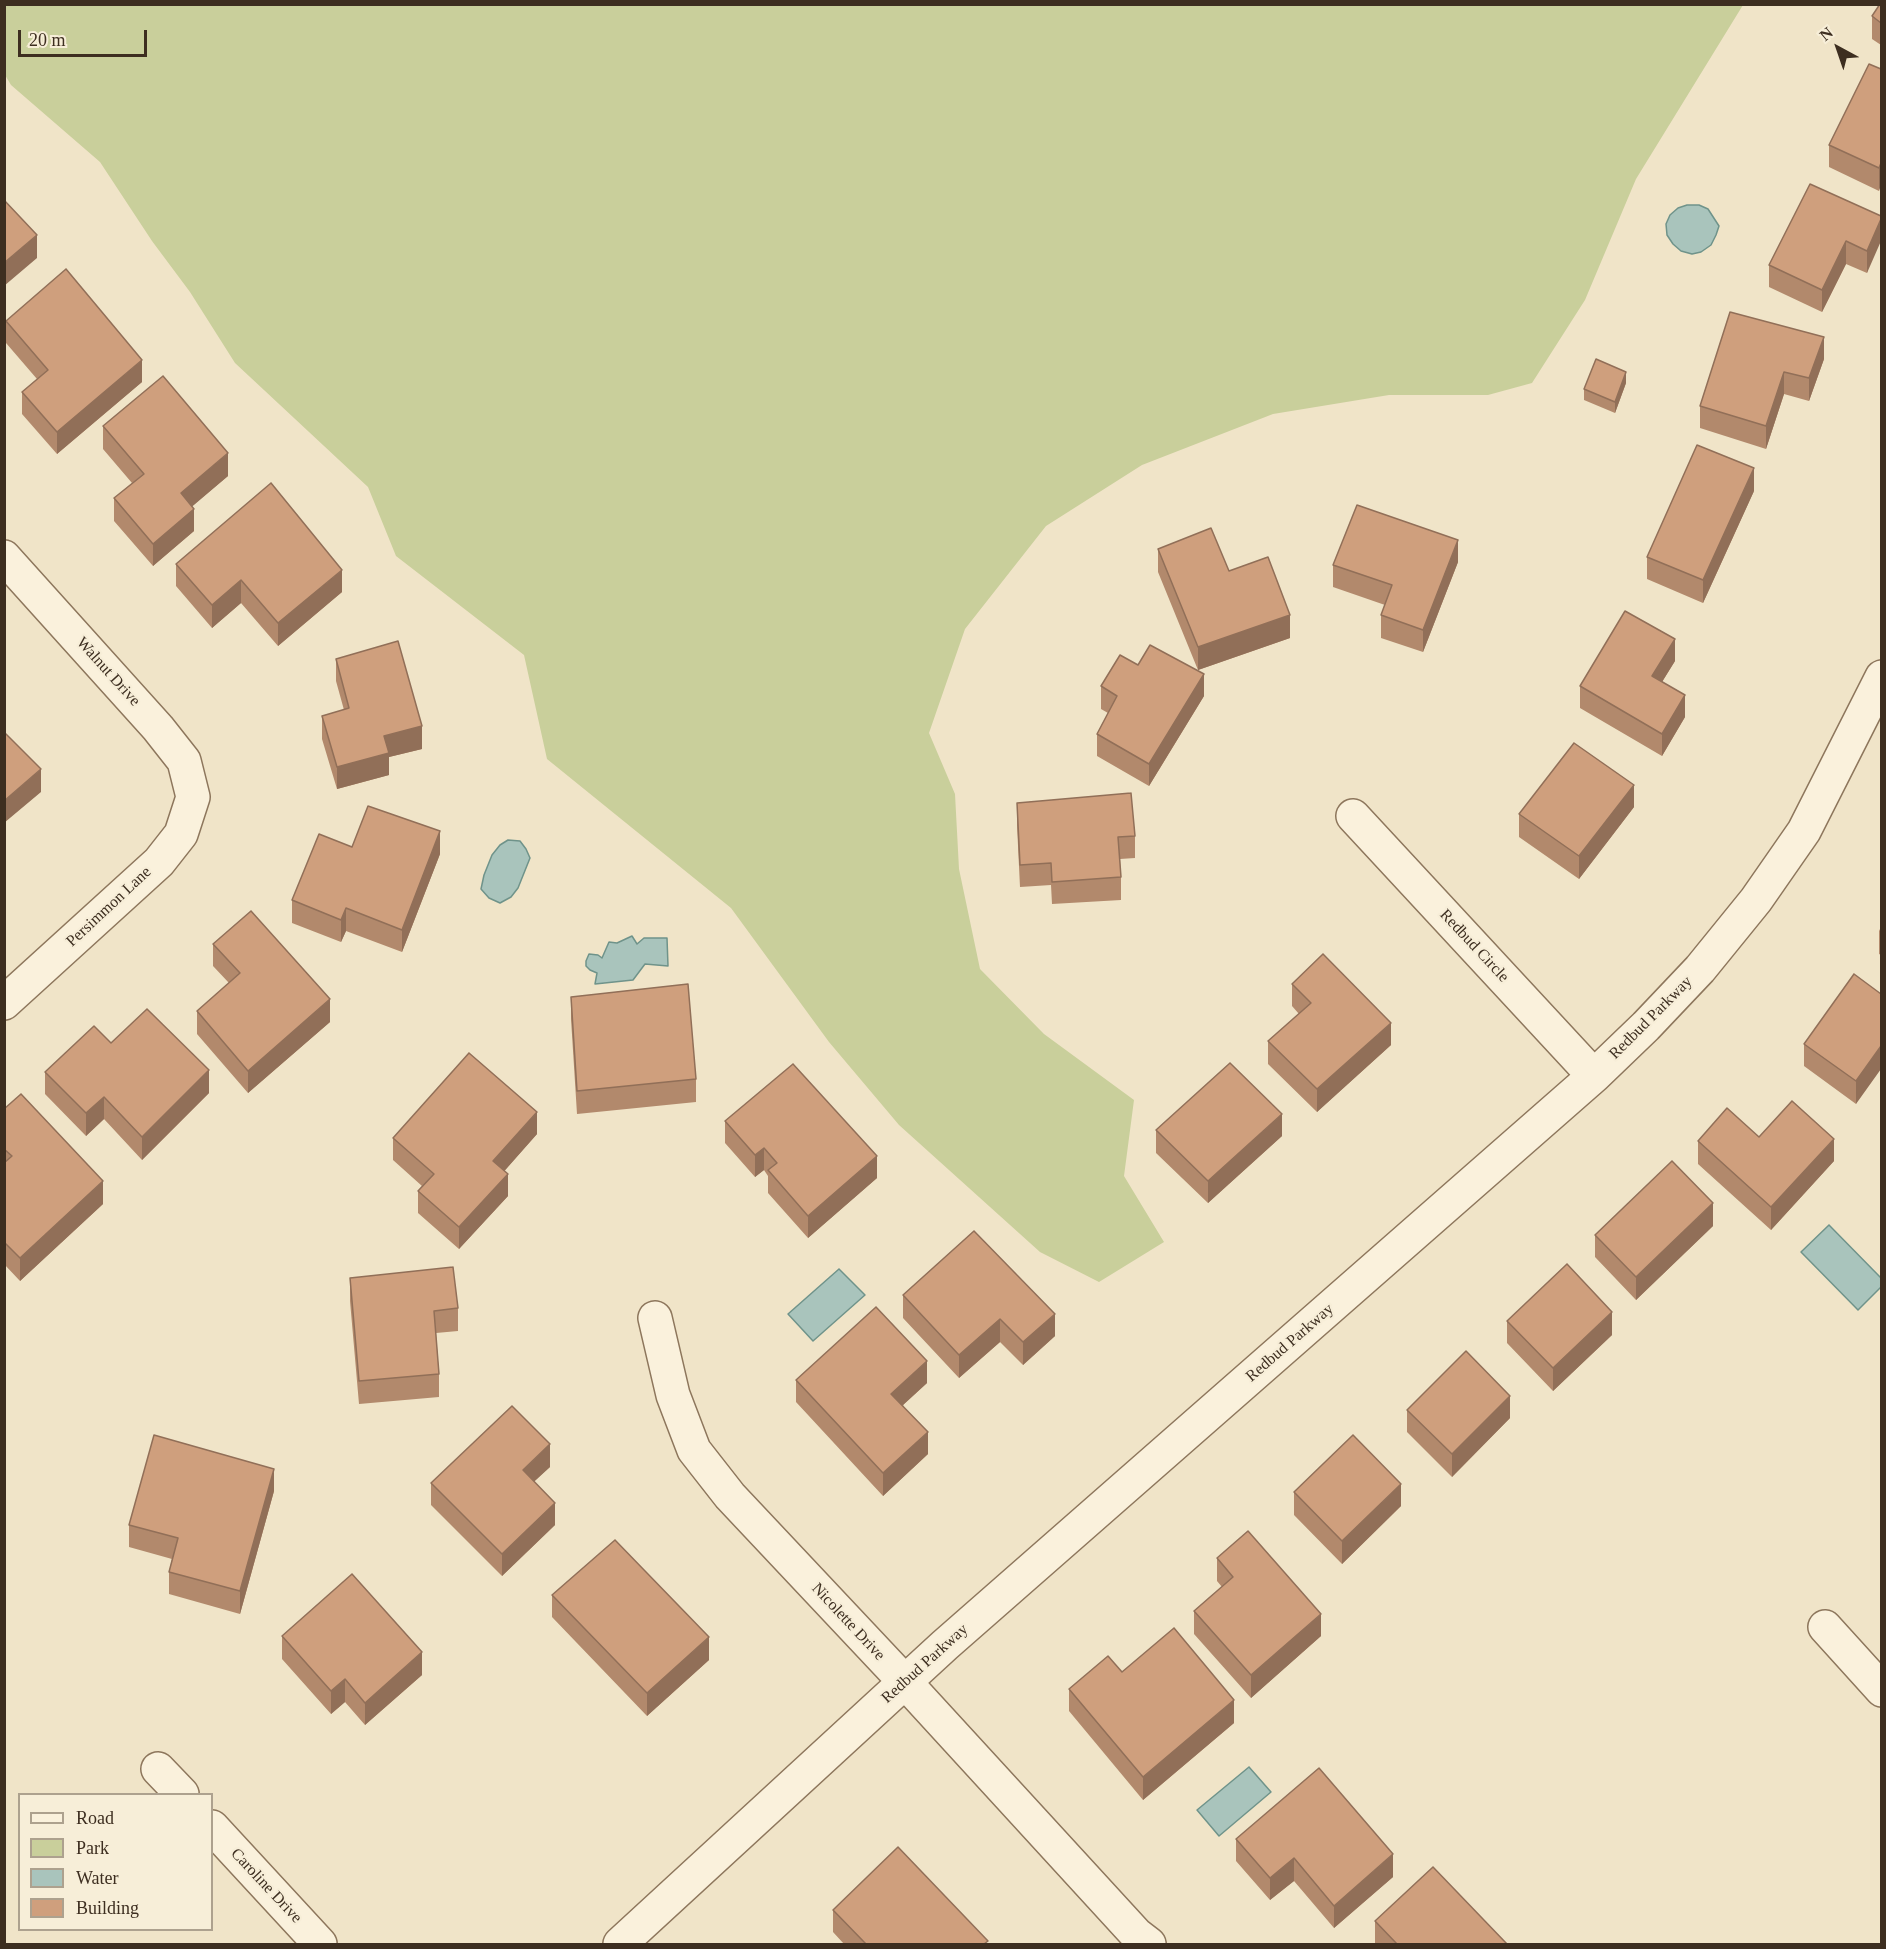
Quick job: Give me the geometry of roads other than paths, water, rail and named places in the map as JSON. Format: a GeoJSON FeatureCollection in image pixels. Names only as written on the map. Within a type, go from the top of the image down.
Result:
{"type":"FeatureCollection","features":[{"type":"Feature","properties":{"kind":"street","name":"Walnut Drive"},"geometry":{"type":"LineString","coordinates":[[4,557],[158,728],[184,761],[194,797]]}},
{"type":"Feature","properties":{"kind":"street","name":"Redbud Parkway"},"geometry":{"type":"LineString","coordinates":[[620,1944],[905,1682],[1594,1076],[1700,969],[1756,900],[1803,831],[1881,677]]}},
{"type":"Feature","properties":{"kind":"street","name":"Persimmon Lane"},"geometry":{"type":"LineString","coordinates":[[4,1004],[159,862],[181,834],[194,797]]}},
{"type":"Feature","properties":{"kind":"street","name":"Redbud Circle"},"geometry":{"type":"LineString","coordinates":[[1353,816],[1594,1076]]}},
{"type":"Feature","properties":{"kind":"street","name":"Nicolette Drive"},"geometry":{"type":"LineString","coordinates":[[655,1318],[673,1395],[694,1450],[730,1496],[1128,1925],[1149,1944]]}},
{"type":"Feature","properties":{"kind":"street"},"geometry":{"type":"LineString","coordinates":[[1825,1627],[1881,1690]]}},
{"type":"Feature","properties":{"kind":"street"},"geometry":{"type":"LineString","coordinates":[[158,1769],[181,1793]]}},
{"type":"Feature","properties":{"kind":"street","name":"Caroline Drive"},"geometry":{"type":"LineString","coordinates":[[213,1828],[320,1944]]}},
{"type":"Feature","properties":{"kind":"water"},"geometry":{"type":"Polygon","coordinates":[[[1699,205],[1708,209],[1719,226],[1711,245],[1701,252],[1692,254],[1681,251],[1667,235],[1666,224],[1670,215],[1678,208],[1699,205]]]}},
{"type":"Feature","properties":{"kind":"water"},"geometry":{"type":"Polygon","coordinates":[[[508,840],[520,841],[530,858],[518,888],[511,897],[500,903],[489,898],[481,889],[492,855],[500,845],[508,840]]]}},
{"type":"Feature","properties":{"kind":"water"},"geometry":{"type":"Polygon","coordinates":[[[632,936],[637,944],[644,938],[667,938],[668,966],[645,964],[633,980],[595,984],[597,973],[586,966],[589,954],[602,958],[609,942],[617,943],[632,936]]]}},
{"type":"Feature","properties":{"kind":"water"},"geometry":{"type":"Polygon","coordinates":[[[1829,1225],[1881,1278],[1881,1287],[1858,1310],[1801,1252],[1829,1225]]]}},
{"type":"Feature","properties":{"kind":"water"},"geometry":{"type":"Polygon","coordinates":[[[839,1269],[865,1295],[813,1341],[788,1314],[839,1269]]]}},
{"type":"Feature","properties":{"kind":"water"},"geometry":{"type":"Polygon","coordinates":[[[1249,1767],[1271,1792],[1219,1836],[1197,1810],[1249,1767]]]}}]}
